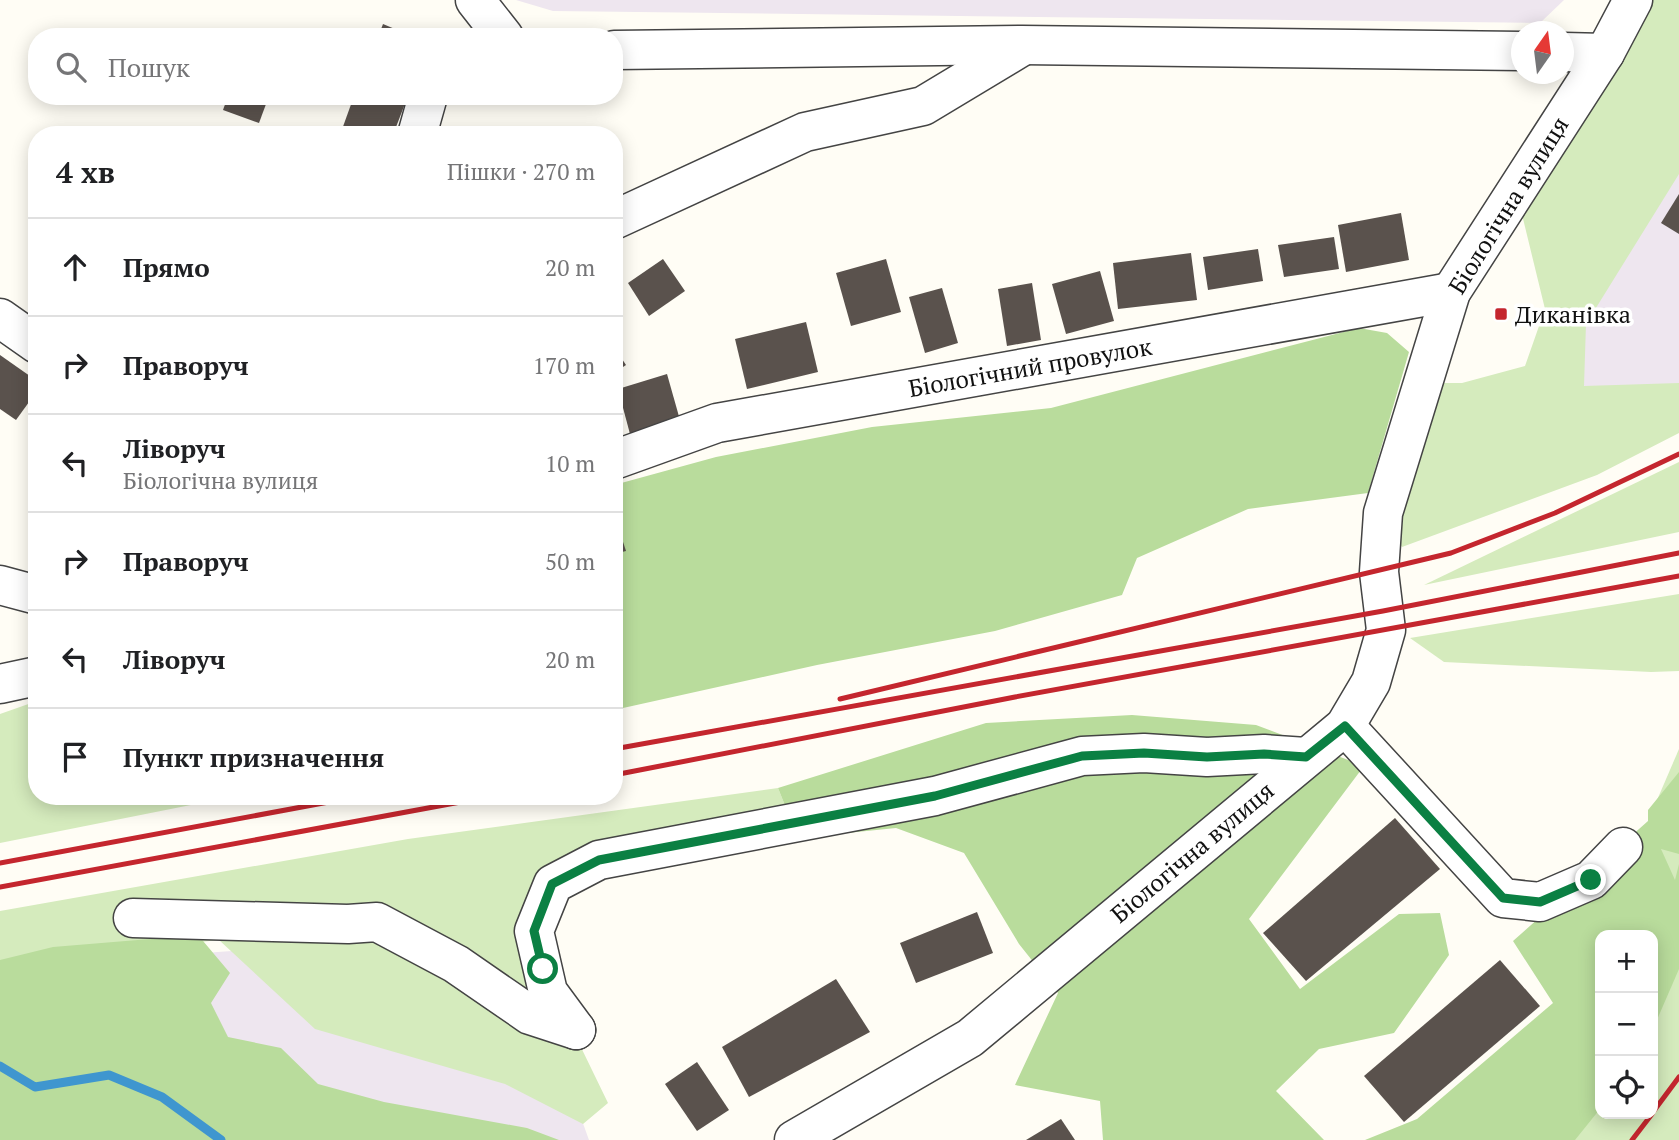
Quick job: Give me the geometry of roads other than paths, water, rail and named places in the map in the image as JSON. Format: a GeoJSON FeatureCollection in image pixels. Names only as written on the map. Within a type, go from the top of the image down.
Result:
{"type":"FeatureCollection","features":[{"type":"Feature","properties":{"kind":"street","name":"Біологічна вулиця"},"geometry":{"type":"LineString","coordinates":[[817,1134],[970,1038],[1345,726],[1371,682],[1386,630],[1379,572],[1383,513],[1451,292],[1605,52],[1633,0]]}},
{"type":"Feature","properties":{"kind":"street"},"geometry":{"type":"LineString","coordinates":[[623,216],[805,132],[923,106],[1022,46]]}},
{"type":"Feature","properties":{"kind":"street"},"geometry":{"type":"LineString","coordinates":[[623,50],[1022,46],[1511,51]]}},
{"type":"Feature","properties":{"kind":"street"},"geometry":{"type":"LineString","coordinates":[[1574,52],[1605,52]]}},
{"type":"Feature","properties":{"kind":"street"},"geometry":{"type":"LineString","coordinates":[[419,126],[425,105]]}},
{"type":"Feature","properties":{"kind":"street","name":"Біологічний провулок"},"geometry":{"type":"LineString","coordinates":[[623,457],[717,423],[1451,292]]}},
{"type":"Feature","properties":{"kind":"street"},"geometry":{"type":"LineString","coordinates":[[0,318],[28,338]]}},
{"type":"Feature","properties":{"kind":"street"},"geometry":{"type":"LineString","coordinates":[[0,585],[28,593]]}},
{"type":"Feature","properties":{"kind":"street"},"geometry":{"type":"LineString","coordinates":[[0,684],[28,678]]}},
{"type":"Feature","properties":{"kind":"street"},"geometry":{"type":"LineString","coordinates":[[1345,726],[1503,898],[1540,902],[1591,880],[1623,847]]}},
{"type":"Feature","properties":{"kind":"street"},"geometry":{"type":"LineString","coordinates":[[133,918],[348,924],[377,922],[456,964],[530,1015],[576,1030],[548,992],[534,931],[552,884],[599,860],[935,796],[1082,756],[1144,753],[1207,757],[1264,754],[1306,757]]}},
{"type":"Feature","properties":{"kind":"waterway"},"geometry":{"type":"LineString","coordinates":[[0,1066],[35,1087],[109,1075],[162,1097],[221,1140]]}},
{"type":"Feature","properties":{"kind":"railway"},"geometry":{"type":"LineString","coordinates":[[840,699],[1451,553],[1555,513],[1679,454]]}},
{"type":"Feature","properties":{"kind":"railway"},"geometry":{"type":"LineString","coordinates":[[623,747],[1383,611],[1679,553]]}},
{"type":"Feature","properties":{"kind":"railway"},"geometry":{"type":"LineString","coordinates":[[623,773],[1015,697],[1679,576]]}},
{"type":"Feature","properties":{"kind":"railway"},"geometry":{"type":"LineString","coordinates":[[0,863],[313,805]]}},
{"type":"Feature","properties":{"kind":"railway"},"geometry":{"type":"LineString","coordinates":[[0,887],[444,805]]}},
{"type":"Feature","properties":{"kind":"railway"},"geometry":{"type":"LineString","coordinates":[[1658,1105],[1679,1077]]}},
{"type":"Feature","properties":{"kind":"railway"},"geometry":{"type":"LineString","coordinates":[[1632,1140],[1648,1119]]}},
{"type":"Feature","properties":{"kind":"place","name":"Диканівка"},"geometry":{"type":"Point","coordinates":[1501,314]}}]}
